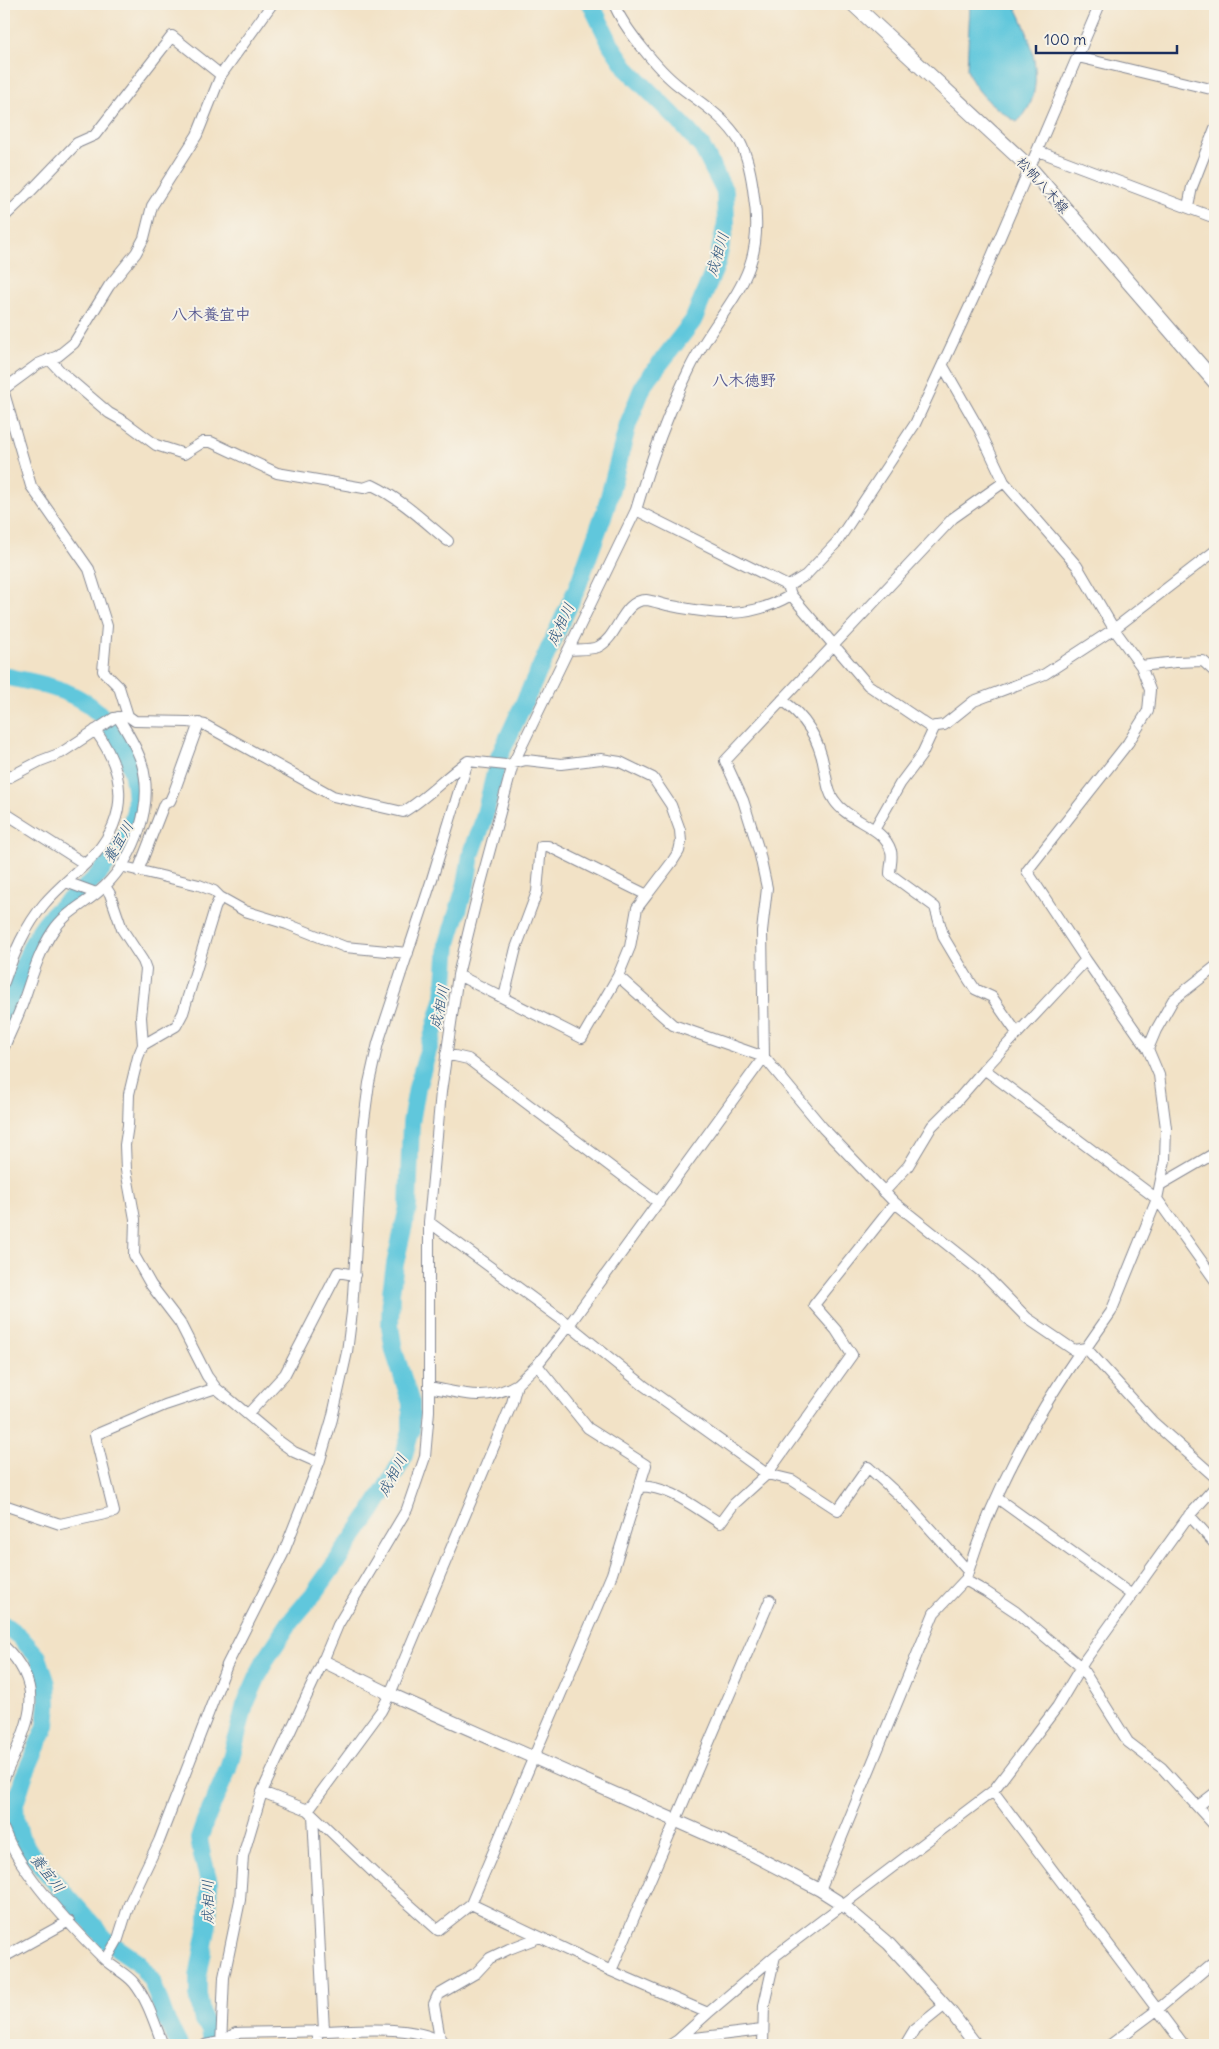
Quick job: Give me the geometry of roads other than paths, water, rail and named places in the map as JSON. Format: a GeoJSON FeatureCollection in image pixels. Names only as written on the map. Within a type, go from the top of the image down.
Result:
{"type":"FeatureCollection","features":[{"type":"Feature","properties":{"kind":"main road","name":"松帆八木線"},"geometry":{"type":"LineString","coordinates":[[853,4],[1030,168],[1215,382]]}},
{"type":"Feature","properties":{"kind":"street"},"geometry":{"type":"LineString","coordinates":[[4,1047],[21,1007],[37,961],[51,934],[71,911],[97,890],[120,866],[142,825],[146,777],[138,750],[120,717],[119,687],[103,671],[107,626],[89,570],[31,486],[4,391],[38,364],[58,356],[74,343],[110,286],[136,253],[144,238],[152,206],[198,135],[221,75],[272,4]]}},
{"type":"Feature","properties":{"kind":"street"},"geometry":{"type":"LineString","coordinates":[[220,2043],[224,1977],[240,1900],[242,1856],[262,1792],[338,1625],[407,1509],[425,1457],[429,1411],[429,1222],[441,1092],[458,975],[509,764],[568,650],[636,510],[646,476],[690,367],[709,335],[734,300],[751,264],[757,230],[752,179],[740,143],[725,121],[674,82],[656,64],[614,4]]}},
{"type":"Feature","properties":{"kind":"street"},"geometry":{"type":"LineString","coordinates":[[568,650],[597,648],[605,643],[630,607],[645,600],[715,613],[744,613],[767,608],[806,575],[837,542],[915,424],[943,366],[1100,4]]}},
{"type":"Feature","properties":{"kind":"street"},"geometry":{"type":"LineString","coordinates":[[4,217],[27,196],[77,143],[95,135],[172,36],[221,75]]}},
{"type":"Feature","properties":{"kind":"street"},"geometry":{"type":"LineString","coordinates":[[1078,57],[1215,90]]}},
{"type":"Feature","properties":{"kind":"street"},"geometry":{"type":"LineString","coordinates":[[1188,207],[1192,187],[1215,128]]}},
{"type":"Feature","properties":{"kind":"street"},"geometry":{"type":"LineString","coordinates":[[1038,150],[1215,218]]}},
{"type":"Feature","properties":{"kind":"street"},"geometry":{"type":"LineString","coordinates":[[49,359],[108,413],[125,422],[156,444],[184,454],[203,442],[211,442],[278,473],[364,488],[372,485],[386,492],[407,507],[448,541]]}},
{"type":"Feature","properties":{"kind":"street"},"geometry":{"type":"LineString","coordinates":[[820,1890],[934,1613],[967,1576],[974,1553],[997,1498],[1035,1421],[1084,1348],[1111,1312],[1157,1199],[1165,1160],[1166,1128],[1160,1075],[1148,1049],[1027,871],[1128,743],[1148,711],[1150,690],[1141,666],[1114,629],[1077,566],[1004,482],[979,429],[943,366]]}},
{"type":"Feature","properties":{"kind":"street"},"geometry":{"type":"LineString","coordinates":[[428,1387],[468,1395],[492,1395],[505,1391],[517,1384],[537,1365],[659,1202],[764,1057],[762,931],[766,888],[759,851],[743,800],[725,761],[953,518],[1004,482]]}},
{"type":"Feature","properties":{"kind":"street"},"geometry":{"type":"LineString","coordinates":[[636,510],[789,591],[868,685],[930,727],[944,725],[974,701],[1045,674],[1114,629],[1215,551]]}},
{"type":"Feature","properties":{"kind":"street"},"geometry":{"type":"LineString","coordinates":[[1141,666],[1203,661],[1215,672]]}},
{"type":"Feature","properties":{"kind":"street"},"geometry":{"type":"LineString","coordinates":[[782,700],[800,714],[814,736],[822,755],[828,786],[834,800],[844,811],[874,830],[887,843],[892,853],[890,874],[935,907],[944,938],[969,980],[975,989],[996,1000],[1018,1033]]}},
{"type":"Feature","properties":{"kind":"street"},"geometry":{"type":"LineString","coordinates":[[4,780],[40,761],[61,753],[95,730],[120,717],[135,721],[199,723],[206,725],[333,796],[402,812],[416,804],[447,776],[473,761],[509,764],[526,760],[561,764],[601,759],[620,762],[653,778],[671,805],[680,830],[681,842],[679,851],[637,908],[630,948],[618,976],[582,1038],[458,975]]}},
{"type":"Feature","properties":{"kind":"street"},"geometry":{"type":"LineString","coordinates":[[138,871],[164,804],[170,801],[174,792],[199,723]]}},
{"type":"Feature","properties":{"kind":"street"},"geometry":{"type":"LineString","coordinates":[[874,830],[900,784],[921,756],[935,726]]}},
{"type":"Feature","properties":{"kind":"street"},"geometry":{"type":"LineString","coordinates":[[4,979],[21,937],[33,918],[54,893],[102,845],[116,820],[120,805],[120,790],[116,772],[110,755],[95,730]]}},
{"type":"Feature","properties":{"kind":"street"},"geometry":{"type":"LineString","coordinates":[[106,1960],[118,1938],[129,1904],[160,1842],[227,1665],[283,1554],[319,1463],[332,1420],[347,1352],[355,1275],[359,1190],[369,1083],[378,1043],[473,761]]}},
{"type":"Feature","properties":{"kind":"street"},"geometry":{"type":"LineString","coordinates":[[4,810],[5,813],[85,864]]}},
{"type":"Feature","properties":{"kind":"street"},"geometry":{"type":"LineString","coordinates":[[504,997],[516,948],[537,892],[541,846],[548,846],[647,895]]}},
{"type":"Feature","properties":{"kind":"street"},"geometry":{"type":"LineString","coordinates":[[120,866],[199,884],[214,891],[220,898],[245,911],[287,924],[345,947],[408,953]]}},
{"type":"Feature","properties":{"kind":"street"},"geometry":{"type":"LineString","coordinates":[[66,882],[110,894],[122,929],[144,961],[146,969],[141,1017],[143,1045],[138,1057],[129,1094],[128,1124],[124,1145],[126,1170],[135,1219],[134,1256],[151,1285],[180,1323],[207,1376],[216,1388],[294,1452],[319,1463]]}},
{"type":"Feature","properties":{"kind":"street"},"geometry":{"type":"LineString","coordinates":[[143,1045],[176,1026],[184,1013],[215,908],[220,898]]}},
{"type":"Feature","properties":{"kind":"street"},"geometry":{"type":"LineString","coordinates":[[884,1192],[908,1166],[932,1126],[1086,960]]}},
{"type":"Feature","properties":{"kind":"street"},"geometry":{"type":"LineString","coordinates":[[1148,1049],[1156,1030],[1173,1000],[1215,967]]}},
{"type":"Feature","properties":{"kind":"street"},"geometry":{"type":"LineString","coordinates":[[618,976],[673,1025],[764,1057],[823,1128],[895,1203],[983,1273],[1027,1318],[1074,1350],[1084,1348]]}},
{"type":"Feature","properties":{"kind":"street"},"geometry":{"type":"LineString","coordinates":[[446,1054],[468,1059],[659,1202]]}},
{"type":"Feature","properties":{"kind":"street"},"geometry":{"type":"LineString","coordinates":[[984,1069],[1157,1199],[1215,1280]]}},
{"type":"Feature","properties":{"kind":"street"},"geometry":{"type":"LineString","coordinates":[[1160,1185],[1215,1153]]}},
{"type":"Feature","properties":{"kind":"street"},"geometry":{"type":"LineString","coordinates":[[639,1486],[651,1486],[672,1492],[720,1523],[734,1504],[767,1474],[852,1355],[836,1330],[814,1305],[895,1203]]}},
{"type":"Feature","properties":{"kind":"street"},"geometry":{"type":"LineString","coordinates":[[429,1222],[569,1324],[643,1386],[767,1474],[792,1480],[838,1510],[868,1467],[906,1501],[967,1576],[986,1592],[1016,1612],[1081,1667],[1128,1742],[1162,1768],[1215,1826]]}},
{"type":"Feature","properties":{"kind":"street"},"geometry":{"type":"LineString","coordinates":[[248,1414],[285,1374],[338,1272],[355,1275]]}},
{"type":"Feature","properties":{"kind":"street"},"geometry":{"type":"LineString","coordinates":[[1084,1348],[1153,1422],[1215,1477]]}},
{"type":"Feature","properties":{"kind":"street"},"geometry":{"type":"LineString","coordinates":[[262,1792],[310,1812],[375,1874],[438,1930],[470,1904],[612,1574],[646,1465],[588,1428],[537,1365]]}},
{"type":"Feature","properties":{"kind":"street"},"geometry":{"type":"LineString","coordinates":[[318,2045],[320,2031],[310,1812],[390,1694],[512,1404],[517,1384]]}},
{"type":"Feature","properties":{"kind":"street"},"geometry":{"type":"LineString","coordinates":[[4,1505],[60,1524],[114,1512],[95,1434],[165,1405],[216,1388]]}},
{"type":"Feature","properties":{"kind":"street"},"geometry":{"type":"LineString","coordinates":[[674,2042],[775,1956],[993,1791],[1057,1708],[1081,1667],[1189,1515],[1215,1486]]}},
{"type":"Feature","properties":{"kind":"street"},"geometry":{"type":"LineString","coordinates":[[997,1498],[1132,1595]]}},
{"type":"Feature","properties":{"kind":"street"},"geometry":{"type":"LineString","coordinates":[[1189,1515],[1215,1544]]}},
{"type":"Feature","properties":{"kind":"street"},"geometry":{"type":"LineString","coordinates":[[612,1971],[770,1600]]}},
{"type":"Feature","properties":{"kind":"street"},"geometry":{"type":"LineString","coordinates":[[4,1646],[21,1666],[28,1681],[30,1698],[30,1715],[4,1778]]}},
{"type":"Feature","properties":{"kind":"street"},"geometry":{"type":"LineString","coordinates":[[323,1661],[390,1694],[749,1853],[820,1890],[842,1904],[889,1944],[945,2005],[976,2045]]}},
{"type":"Feature","properties":{"kind":"street"},"geometry":{"type":"LineString","coordinates":[[993,1791],[1184,2045]]}},
{"type":"Feature","properties":{"kind":"street"},"geometry":{"type":"LineString","coordinates":[[1198,1806],[1215,1793]]}},
{"type":"Feature","properties":{"kind":"street"},"geometry":{"type":"LineString","coordinates":[[4,1830],[11,1848],[22,1864],[69,1922],[106,1960],[135,1984],[163,2045]]}},
{"type":"Feature","properties":{"kind":"street"},"geometry":{"type":"LineString","coordinates":[[470,1904],[612,1971],[708,2013]]}},
{"type":"Feature","properties":{"kind":"street"},"geometry":{"type":"LineString","coordinates":[[4,1957],[69,1922]]}},
{"type":"Feature","properties":{"kind":"street"},"geometry":{"type":"LineString","coordinates":[[440,2039],[434,2004],[438,1996],[476,1973],[490,1958],[540,1937]]}},
{"type":"Feature","properties":{"kind":"street"},"geometry":{"type":"LineString","coordinates":[[763,2045],[764,2005],[775,1956]]}},
{"type":"Feature","properties":{"kind":"street"},"geometry":{"type":"LineString","coordinates":[[1110,2045],[1157,2010],[1215,1961]]}},
{"type":"Feature","properties":{"kind":"street"},"geometry":{"type":"LineString","coordinates":[[905,2045],[914,2030],[945,2005]]}},
{"type":"Feature","properties":{"kind":"street"},"geometry":{"type":"LineString","coordinates":[[205,2045],[220,2043],[236,2033],[364,2029],[420,2034],[440,2039],[449,2045]]}},
{"type":"Feature","properties":{"kind":"street"},"geometry":{"type":"LineString","coordinates":[[674,2042],[762,2030]]}},
{"type":"Feature","properties":{"kind":"water"},"geometry":{"type":"Polygon","coordinates":[[[970,4],[1014,4],[1027,32],[1035,64],[1035,80],[1033,96],[1027,110],[1017,122],[987,100],[970,77],[967,69],[970,4]]]}},
{"type":"Feature","properties":{"kind":"waterway","name":"成相川"},"geometry":{"type":"LineString","coordinates":[[212,2045],[210,2029],[203,2021],[198,1995],[198,1977],[208,1924],[209,1882],[199,1839],[228,1769],[245,1705],[264,1662],[290,1622],[316,1591],[372,1511],[402,1461],[411,1431],[411,1403],[394,1351],[390,1326],[391,1292],[395,1264],[408,1207],[411,1123],[417,1088],[444,997],[448,943],[466,884],[471,855],[483,822],[499,757],[577,588],[606,508],[628,424],[644,384],[693,321],[717,263],[726,223],[725,192],[702,147],[628,70],[611,45],[591,4]]}},
{"type":"Feature","properties":{"kind":"waterway","name":"養宜川"},"geometry":{"type":"LineString","coordinates":[[4,676],[45,685],[65,692],[83,701],[95,710],[106,721],[123,748],[129,763],[135,794],[135,809],[132,821],[104,868],[91,882],[51,916],[35,939],[4,1020]]}},
{"type":"Feature","properties":{"kind":"waterway","name":"養宜川"},"geometry":{"type":"LineString","coordinates":[[4,1625],[19,1636],[38,1657],[47,1684],[46,1726],[24,1776],[15,1804],[16,1820],[21,1838],[31,1854],[107,1941],[138,1962],[152,1981],[166,2020],[179,2045]]}},
{"type":"Feature","properties":{"kind":"district","name":"八木養宜中"},"geometry":{"type":"Point","coordinates":[211,314]}},
{"type":"Feature","properties":{"kind":"district","name":"八木徳野"},"geometry":{"type":"Point","coordinates":[744,380]}}]}
